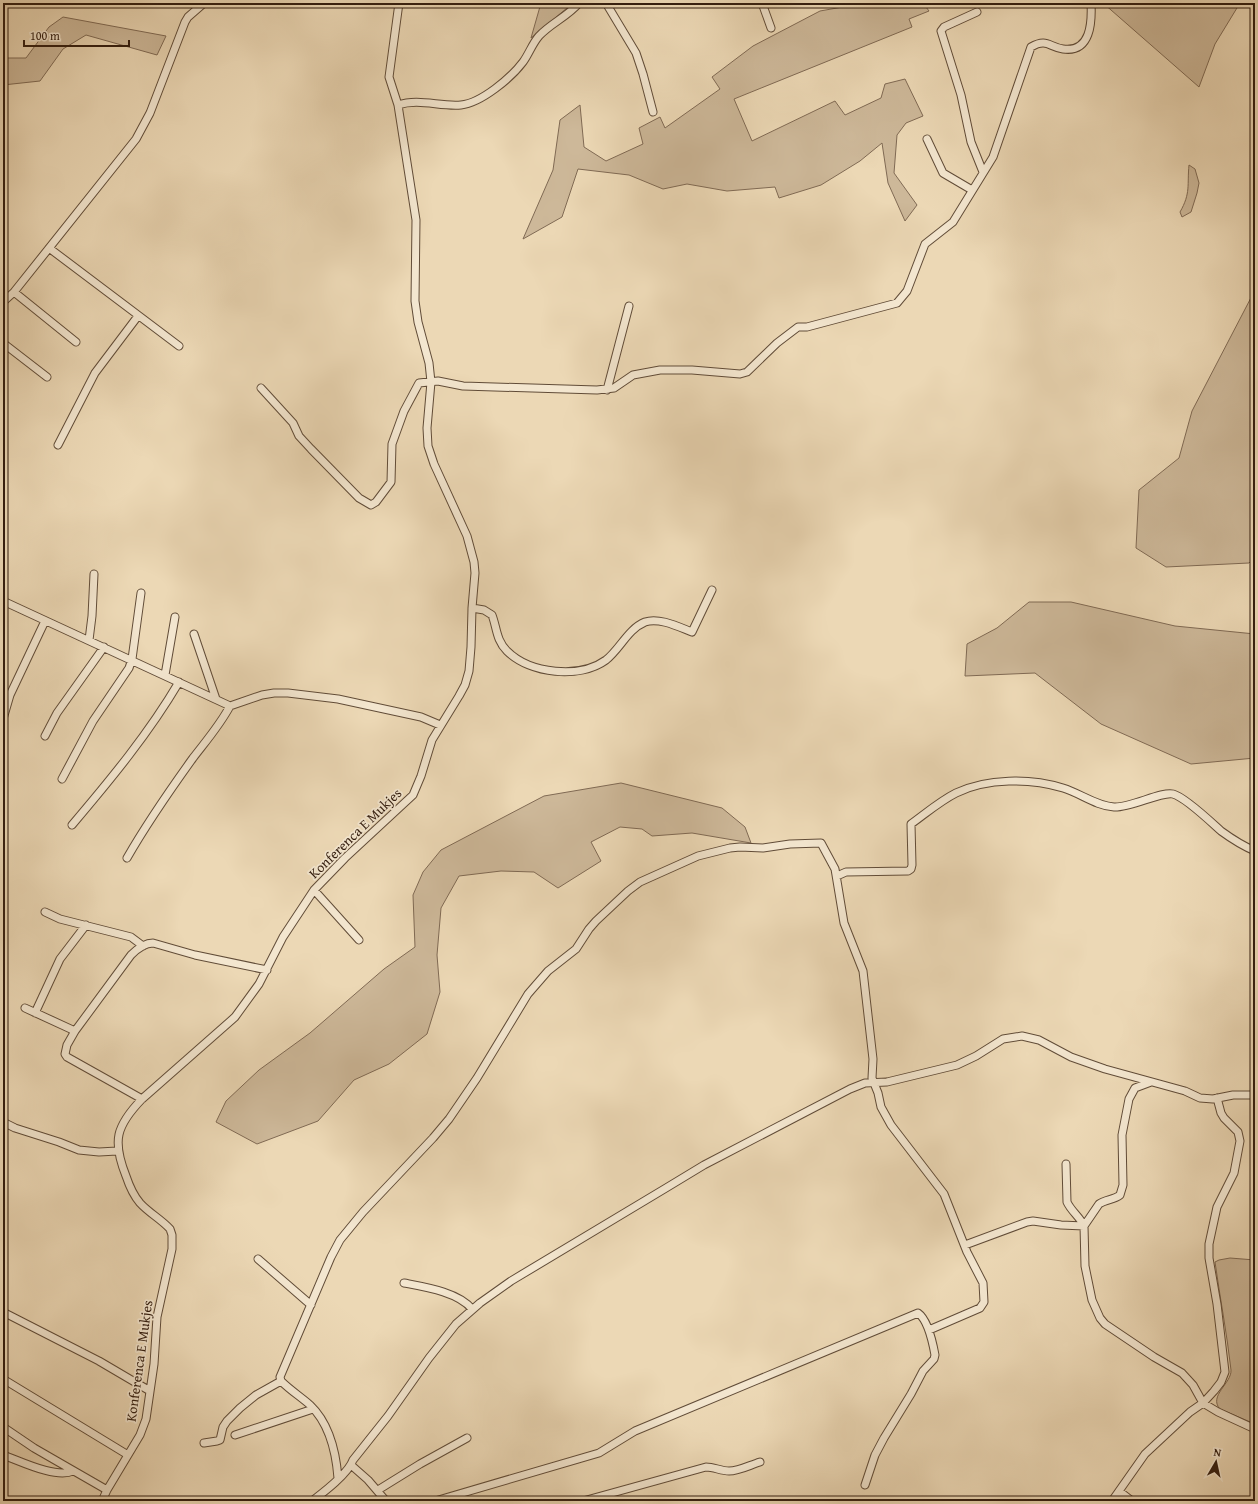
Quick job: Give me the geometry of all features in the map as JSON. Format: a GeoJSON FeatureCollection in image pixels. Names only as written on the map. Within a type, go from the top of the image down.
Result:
{"type":"FeatureCollection","features":[{"type":"Feature","properties":{"kind":"street"},"geometry":{"type":"LineString","coordinates":[[3,302],[14,292],[127,151],[142,130],[185,22],[188,17],[204,3]]}},
{"type":"Feature","properties":{"kind":"street","name":"Konferenca E Mukjes"},"geometry":{"type":"LineString","coordinates":[[102,1501],[144,1427],[154,1364],[156,1317],[170,1262],[172,1235],[166,1224],[139,1202],[127,1180],[117,1151],[121,1128],[142,1099],[232,1020],[245,1004],[267,970],[283,937],[314,890],[345,858],[413,795],[421,776],[432,740],[459,696],[469,671],[475,573],[472,551],[467,536],[434,464],[428,446],[427,428],[431,382],[429,363],[416,312],[414,282],[417,234],[416,220],[398,104],[389,77],[399,3]]}},
{"type":"Feature","properties":{"kind":"street"},"geometry":{"type":"LineString","coordinates":[[398,104],[414,101],[461,105],[481,99],[522,64],[539,37],[572,11],[578,3]]}},
{"type":"Feature","properties":{"kind":"street"},"geometry":{"type":"LineString","coordinates":[[606,3],[636,53],[653,112]]}},
{"type":"Feature","properties":{"kind":"street"},"geometry":{"type":"LineString","coordinates":[[762,3],[771,28]]}},
{"type":"Feature","properties":{"kind":"street"},"geometry":{"type":"LineString","coordinates":[[261,388],[293,423],[299,436],[311,449],[359,498],[371,505],[376,502],[391,482],[392,444],[404,411],[419,383],[445,381],[463,386],[607,390],[614,388],[633,375],[660,370],[692,370],[740,374],[747,372],[777,343],[798,327],[807,327],[896,303],[907,291],[925,244],[953,222],[993,157],[1031,47],[1044,42],[1065,49],[1073,49],[1079,46],[1089,35],[1092,16],[1091,3]]}},
{"type":"Feature","properties":{"kind":"street"},"geometry":{"type":"LineString","coordinates":[[977,12],[944,26],[941,31],[961,95],[971,142],[983,172]]}},
{"type":"Feature","properties":{"kind":"street"},"geometry":{"type":"LineString","coordinates":[[927,139],[943,173],[972,190]]}},
{"type":"Feature","properties":{"kind":"street"},"geometry":{"type":"LineString","coordinates":[[49,248],[179,346]]}},
{"type":"Feature","properties":{"kind":"street"},"geometry":{"type":"LineString","coordinates":[[14,292],[76,342]]}},
{"type":"Feature","properties":{"kind":"street"},"geometry":{"type":"LineString","coordinates":[[607,390],[629,306]]}},
{"type":"Feature","properties":{"kind":"street"},"geometry":{"type":"LineString","coordinates":[[58,445],[95,373],[138,316]]}},
{"type":"Feature","properties":{"kind":"street"},"geometry":{"type":"LineString","coordinates":[[3,343],[47,377]]}},
{"type":"Feature","properties":{"kind":"street"},"geometry":{"type":"LineString","coordinates":[[89,640],[94,574]]}},
{"type":"Feature","properties":{"kind":"street"},"geometry":{"type":"LineString","coordinates":[[472,608],[484,610],[492,615],[498,638],[508,651],[517,658],[543,669],[555,672],[580,671],[596,666],[608,658],[632,631],[638,626],[647,622],[657,621],[692,632],[712,590]]}},
{"type":"Feature","properties":{"kind":"street"},"geometry":{"type":"LineString","coordinates":[[62,779],[93,721],[129,668],[132,660],[141,593]]}},
{"type":"Feature","properties":{"kind":"street"},"geometry":{"type":"LineString","coordinates":[[3,601],[230,706]]}},
{"type":"Feature","properties":{"kind":"street"},"geometry":{"type":"LineString","coordinates":[[165,675],[175,617]]}},
{"type":"Feature","properties":{"kind":"street"},"geometry":{"type":"LineString","coordinates":[[3,719],[17,678],[45,621]]}},
{"type":"Feature","properties":{"kind":"street"},"geometry":{"type":"LineString","coordinates":[[194,634],[216,699]]}},
{"type":"Feature","properties":{"kind":"street"},"geometry":{"type":"LineString","coordinates":[[45,736],[57,713],[104,647]]}},
{"type":"Feature","properties":{"kind":"street"},"geometry":{"type":"LineString","coordinates":[[72,825],[146,734],[180,682]]}},
{"type":"Feature","properties":{"kind":"street"},"geometry":{"type":"LineString","coordinates":[[127,858],[179,778],[220,724],[230,706],[262,695],[288,693],[338,699],[421,716],[440,725]]}},
{"type":"Feature","properties":{"kind":"street"},"geometry":{"type":"LineString","coordinates":[[837,876],[846,872],[908,871],[911,869],[912,865],[910,824],[955,794],[977,786],[1007,782],[1036,782],[1058,786],[1103,805],[1116,807],[1164,794],[1172,794],[1196,809],[1232,839],[1255,851]]}},
{"type":"Feature","properties":{"kind":"street"},"geometry":{"type":"LineString","coordinates":[[338,1478],[335,1451],[325,1426],[313,1409],[281,1382],[280,1375],[331,1257],[340,1240],[363,1212],[449,1119],[480,1073],[528,994],[548,971],[576,949],[589,928],[628,890],[640,882],[698,856],[719,850],[740,847],[763,848],[790,844],[821,843],[833,864],[837,876],[844,923],[860,963],[865,982],[873,1059],[872,1078],[878,1093],[881,1107],[888,1120],[944,1194],[965,1245],[983,1283],[984,1296],[982,1305],[976,1310],[929,1330]]}},
{"type":"Feature","properties":{"kind":"street"},"geometry":{"type":"LineString","coordinates":[[314,890],[359,940]]}},
{"type":"Feature","properties":{"kind":"street"},"geometry":{"type":"LineString","coordinates":[[45,912],[60,919],[131,937],[143,946]]}},
{"type":"Feature","properties":{"kind":"street"},"geometry":{"type":"LineString","coordinates":[[36,1012],[60,959],[86,925]]}},
{"type":"Feature","properties":{"kind":"street"},"geometry":{"type":"LineString","coordinates":[[142,1099],[67,1057],[65,1054],[75,1031],[131,955],[137,949],[153,943],[195,955],[267,970]]}},
{"type":"Feature","properties":{"kind":"street"},"geometry":{"type":"LineString","coordinates":[[25,1008],[75,1031]]}},
{"type":"Feature","properties":{"kind":"street"},"geometry":{"type":"LineString","coordinates":[[312,1501],[334,1483],[351,1465],[353,1460],[388,1416],[446,1336],[472,1309],[511,1281],[704,1166],[850,1089],[865,1083],[887,1082],[957,1065],[976,1056],[1003,1039],[1022,1036],[1039,1040],[1071,1057],[1104,1069],[1185,1091],[1200,1098],[1206,1099],[1255,1095]]}},
{"type":"Feature","properties":{"kind":"street"},"geometry":{"type":"LineString","coordinates":[[1084,1226],[1099,1204],[1113,1200],[1120,1195],[1123,1185],[1122,1135],[1129,1099],[1135,1088],[1150,1082]]}},
{"type":"Feature","properties":{"kind":"street"},"geometry":{"type":"LineString","coordinates":[[1112,1501],[1145,1454],[1190,1412],[1203,1403],[1218,1387],[1225,1372],[1217,1304],[1209,1258],[1209,1244],[1217,1208],[1234,1173],[1240,1141],[1238,1132],[1221,1113],[1217,1098]]}},
{"type":"Feature","properties":{"kind":"street"},"geometry":{"type":"LineString","coordinates":[[3,1122],[15,1128],[79,1150],[99,1152],[117,1151]]}},
{"type":"Feature","properties":{"kind":"street"},"geometry":{"type":"LineString","coordinates":[[1066,1164],[1067,1202],[1081,1219],[1084,1226],[1087,1279],[1092,1300],[1100,1318],[1105,1324],[1130,1341],[1182,1373],[1193,1385],[1203,1403],[1218,1412],[1255,1429]]}},
{"type":"Feature","properties":{"kind":"street"},"geometry":{"type":"LineString","coordinates":[[965,1245],[1020,1224],[1032,1221],[1061,1225],[1084,1226]]}},
{"type":"Feature","properties":{"kind":"street"},"geometry":{"type":"LineString","coordinates":[[258,1259],[311,1305]]}},
{"type":"Feature","properties":{"kind":"street"},"geometry":{"type":"LineString","coordinates":[[404,1283],[443,1292],[464,1301],[472,1309]]}},
{"type":"Feature","properties":{"kind":"street"},"geometry":{"type":"LineString","coordinates":[[3,1312],[99,1361],[150,1391]]}},
{"type":"Feature","properties":{"kind":"street"},"geometry":{"type":"LineString","coordinates":[[435,1501],[604,1451],[635,1431],[917,1314],[921,1315],[929,1330],[935,1355],[934,1359],[923,1371],[884,1438],[875,1455],[865,1485]]}},
{"type":"Feature","properties":{"kind":"street"},"geometry":{"type":"LineString","coordinates":[[3,1379],[128,1455]]}},
{"type":"Feature","properties":{"kind":"street"},"geometry":{"type":"LineString","coordinates":[[204,1443],[220,1440],[223,1427],[240,1408],[256,1394],[281,1382]]}},
{"type":"Feature","properties":{"kind":"street"},"geometry":{"type":"LineString","coordinates":[[235,1435],[313,1409]]}},
{"type":"Feature","properties":{"kind":"street"},"geometry":{"type":"LineString","coordinates":[[3,1427],[34,1448],[107,1490]]}},
{"type":"Feature","properties":{"kind":"street"},"geometry":{"type":"LineString","coordinates":[[378,1490],[420,1464],[467,1438]]}},
{"type":"Feature","properties":{"kind":"street"},"geometry":{"type":"LineString","coordinates":[[3,1455],[54,1472],[69,1473],[73,1471]]}},
{"type":"Feature","properties":{"kind":"street"},"geometry":{"type":"LineString","coordinates":[[583,1501],[706,1468],[712,1467],[731,1471],[760,1462]]}},
{"type":"Feature","properties":{"kind":"street"},"geometry":{"type":"LineString","coordinates":[[351,1465],[378,1490],[386,1501]]}},
{"type":"Feature","properties":{"kind":"street"},"geometry":{"type":"LineString","coordinates":[[1119,1491],[1132,1501]]}},
{"type":"Feature","properties":{"kind":"shaded area"},"geometry":{"type":"Polygon","coordinates":[[[541,3],[573,3],[531,38],[541,3]]]}},
{"type":"Feature","properties":{"kind":"shaded area"},"geometry":{"type":"Polygon","coordinates":[[[865,3],[923,3],[929,11],[909,19],[912,27],[734,99],[752,141],[835,101],[845,115],[881,98],[885,84],[905,79],[923,116],[906,123],[897,135],[894,173],[917,205],[905,221],[888,183],[882,143],[860,161],[821,185],[779,198],[775,187],[727,191],[687,184],[663,189],[629,175],[578,169],[562,217],[523,239],[553,170],[560,120],[580,105],[584,147],[606,161],[643,144],[639,128],[660,117],[665,128],[720,89],[712,77],[753,46],[820,11],[865,3]]]}},
{"type":"Feature","properties":{"kind":"shaded area"},"geometry":{"type":"Polygon","coordinates":[[[1103,3],[1240,3],[1215,44],[1199,87],[1103,3]]]}},
{"type":"Feature","properties":{"kind":"shaded area"},"geometry":{"type":"Polygon","coordinates":[[[63,17],[166,36],[157,55],[86,35],[63,49],[40,81],[3,85],[3,58],[26,58],[49,27],[63,17]]]}},
{"type":"Feature","properties":{"kind":"shaded area"},"geometry":{"type":"Polygon","coordinates":[[[1189,165],[1195,169],[1199,183],[1191,212],[1182,217],[1180,212],[1186,199],[1188,189],[1189,165]]]}},
{"type":"Feature","properties":{"kind":"shaded area"},"geometry":{"type":"Polygon","coordinates":[[[1255,290],[1255,557],[1249,563],[1166,567],[1136,548],[1139,490],[1179,458],[1192,411],[1255,290]]]}},
{"type":"Feature","properties":{"kind":"shaded area"},"geometry":{"type":"Polygon","coordinates":[[[1029,602],[1071,602],[1175,626],[1255,634],[1255,758],[1191,764],[1101,724],[1035,673],[965,676],[967,644],[997,628],[1029,602]]]}},
{"type":"Feature","properties":{"kind":"shaded area"},"geometry":{"type":"Polygon","coordinates":[[[621,783],[722,808],[745,827],[751,843],[692,833],[652,836],[642,829],[620,827],[591,842],[601,861],[558,888],[534,872],[501,871],[459,876],[441,908],[437,955],[440,992],[427,1034],[389,1064],[354,1080],[318,1121],[257,1144],[216,1122],[226,1101],[259,1070],[310,1033],[384,969],[415,947],[413,895],[423,872],[441,850],[544,796],[621,783]]]}},
{"type":"Feature","properties":{"kind":"shaded area"},"geometry":{"type":"Polygon","coordinates":[[[1230,1258],[1255,1260],[1255,1424],[1220,1409],[1217,1404],[1218,1394],[1228,1380],[1231,1370],[1215,1262],[1230,1258]]]}}]}
